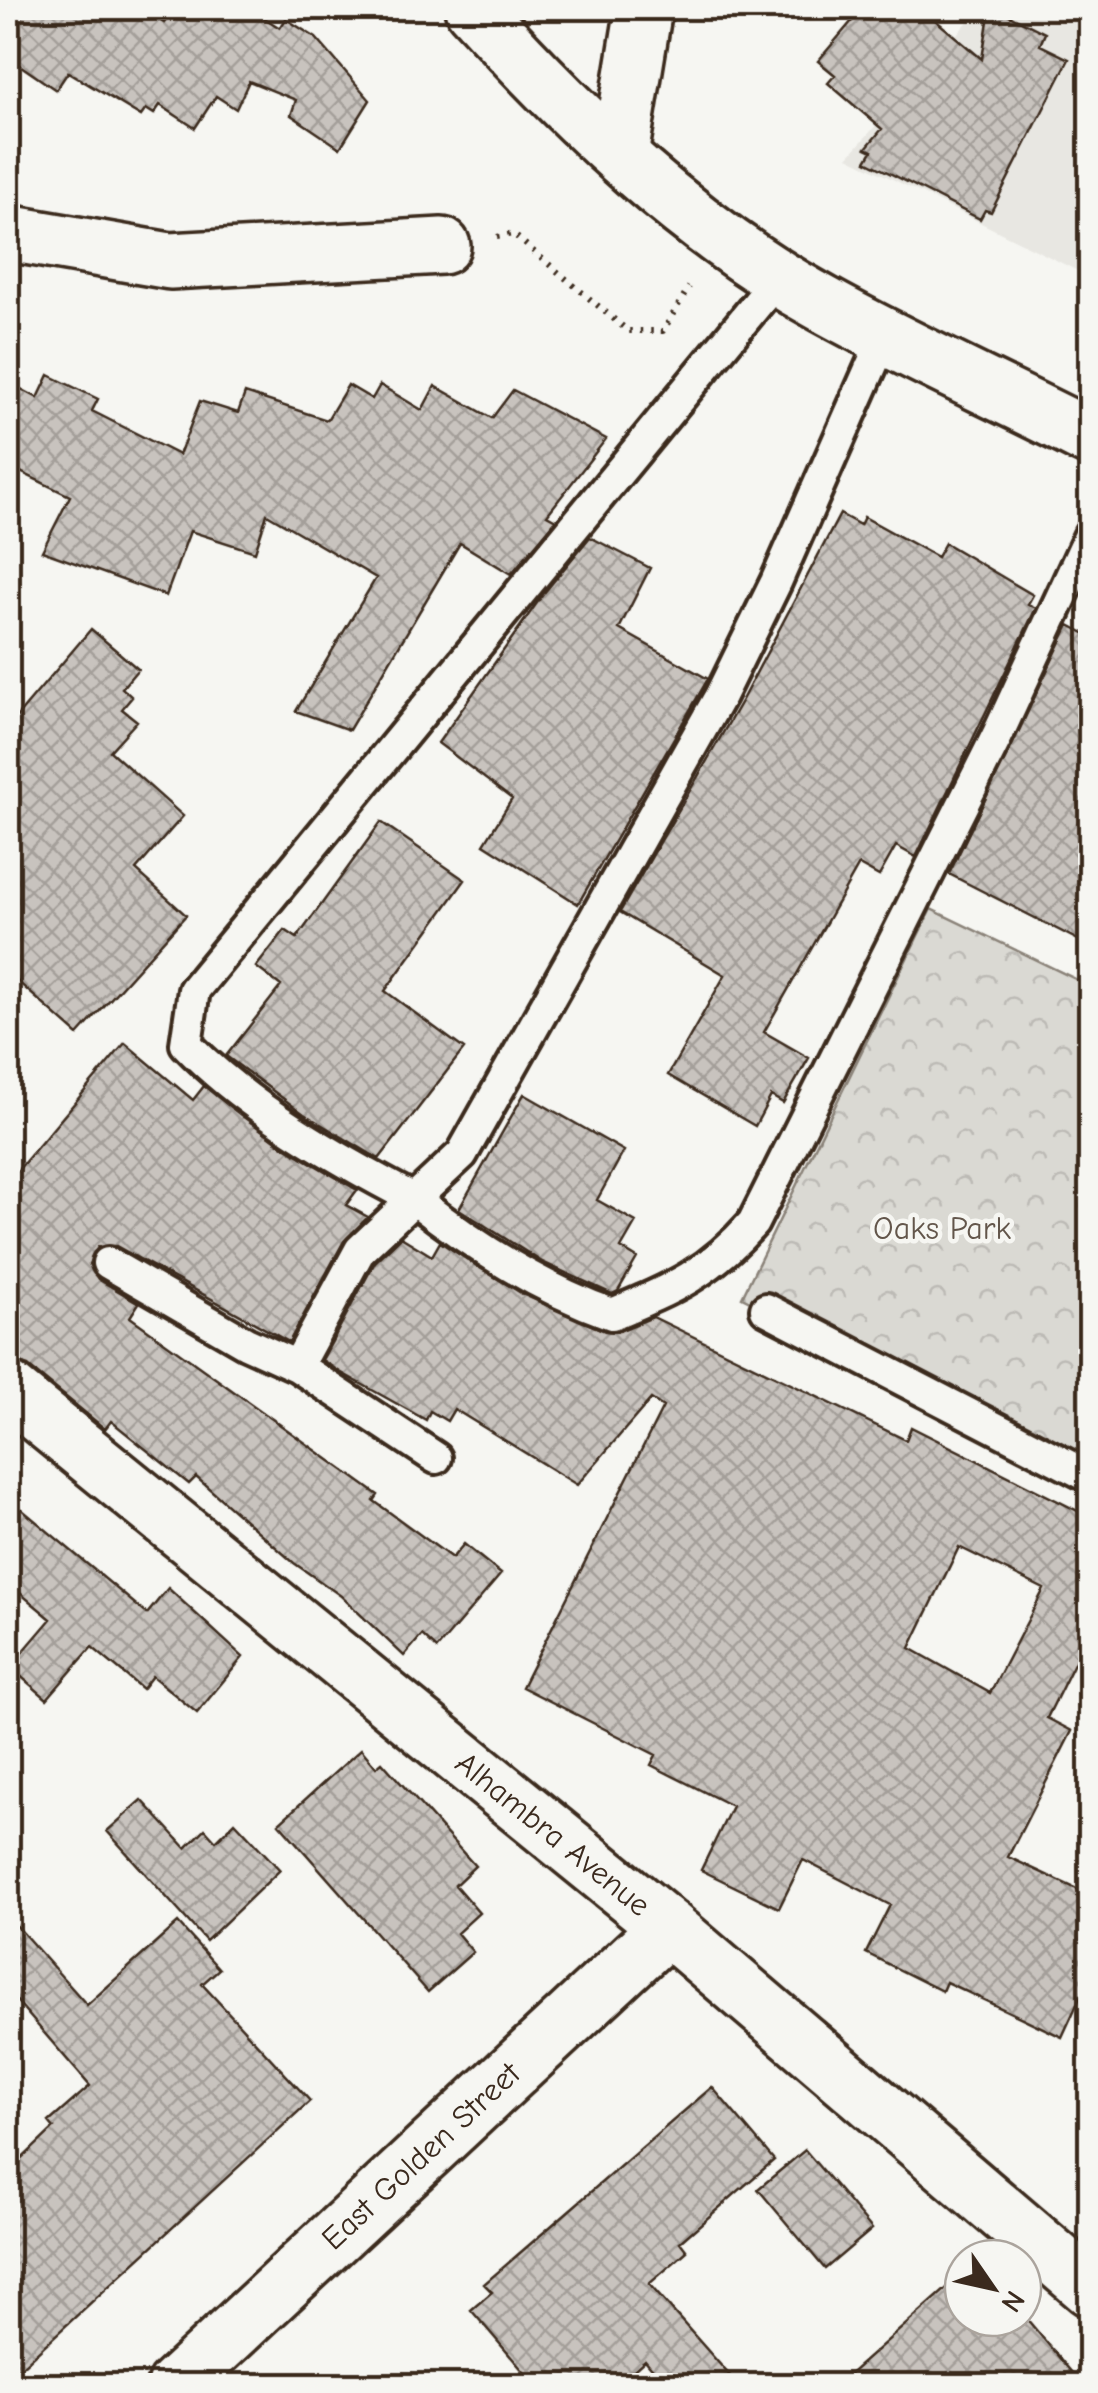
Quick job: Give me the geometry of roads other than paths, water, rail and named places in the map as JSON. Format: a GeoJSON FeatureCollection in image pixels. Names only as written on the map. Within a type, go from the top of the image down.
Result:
{"type":"FeatureCollection","features":[{"type":"Feature","properties":{"kind":"street"},"geometry":{"type":"LineString","coordinates":[[473,8],[536,78],[718,237],[885,335],[1085,422]]}},
{"type":"Feature","properties":{"kind":"street"},"geometry":{"type":"LineString","coordinates":[[620,155],[644,8]]}},
{"type":"Feature","properties":{"kind":"street"},"geometry":{"type":"LineString","coordinates":[[8,233],[170,261],[442,246]]}},
{"type":"Feature","properties":{"kind":"street","name":"Alhambra Avenue"},"geometry":{"type":"LineString","coordinates":[[8,1390],[668,1927],[1090,2288]]}},
{"type":"Feature","properties":{"kind":"street","name":"East Golden Street"},"geometry":{"type":"LineString","coordinates":[[175,2386],[668,1927]]}},
{"type":"Feature","properties":{"kind":"lane"},"geometry":{"type":"LineString","coordinates":[[780,276],[194,990],[186,1044],[214,1073],[360,1171],[414,1199],[456,1232],[558,1295],[612,1314],[676,1287],[722,1258],[753,1222],[997,736],[1090,535]]}},
{"type":"Feature","properties":{"kind":"lane"},"geometry":{"type":"LineString","coordinates":[[296,1366],[360,1250],[462,1154],[634,855],[776,582],[885,335]]}},
{"type":"Feature","properties":{"kind":"lane"},"geometry":{"type":"LineString","coordinates":[[108,1264],[246,1344],[296,1366],[436,1458]]}},
{"type":"Feature","properties":{"kind":"lane"},"geometry":{"type":"LineString","coordinates":[[766,1309],[1090,1476]]}},
{"type":"Feature","properties":{"kind":"park label","name":"Oaks Park"},"geometry":{"type":"Point","coordinates":[942,1228]}}]}
